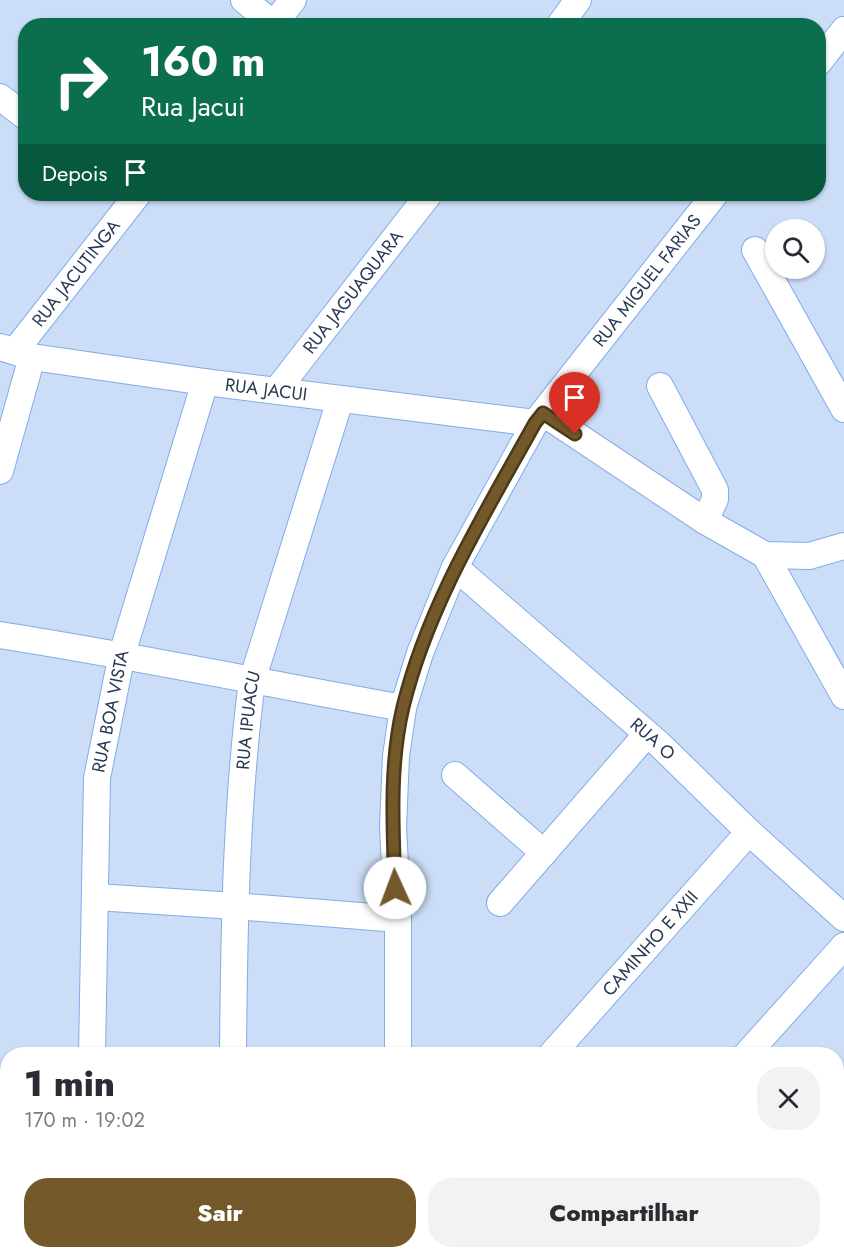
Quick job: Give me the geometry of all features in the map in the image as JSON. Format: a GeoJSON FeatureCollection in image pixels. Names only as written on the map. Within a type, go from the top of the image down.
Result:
{"type":"FeatureCollection","features":[{"type":"Feature","properties":{"kind":"street"},"geometry":{"type":"LineString","coordinates":[[244,0],[265,18]]}},
{"type":"Feature","properties":{"kind":"street"},"geometry":{"type":"LineString","coordinates":[[279,18],[293,0]]}},
{"type":"Feature","properties":{"kind":"street"},"geometry":{"type":"LineString","coordinates":[[565,18],[578,0]]}},
{"type":"Feature","properties":{"kind":"street"},"geometry":{"type":"LineString","coordinates":[[826,53],[844,30]]}},
{"type":"Feature","properties":{"kind":"street"},"geometry":{"type":"LineString","coordinates":[[0,97],[18,111]]}},
{"type":"Feature","properties":{"kind":"street","name":"RUA JACUTINGA"},"geometry":{"type":"LineString","coordinates":[[16,352],[126,201]]}},
{"type":"Feature","properties":{"kind":"street","name":"RUA JAGUAQUARA"},"geometry":{"type":"LineString","coordinates":[[277,390],[424,201]]}},
{"type":"Feature","properties":{"kind":"street","name":"RUA MIGUEL FARIAS"},"geometry":{"type":"LineString","coordinates":[[398,1047],[398,919],[393,828],[396,756],[403,708],[420,653],[455,567],[539,418],[710,201]]}},
{"type":"Feature","properties":{"kind":"street"},"geometry":{"type":"LineString","coordinates":[[755,250],[844,409]]}},
{"type":"Feature","properties":{"kind":"street"},"geometry":{"type":"LineString","coordinates":[[0,471],[16,352]]}},
{"type":"Feature","properties":{"kind":"street","name":"RUA JACUI"},"geometry":{"type":"LineString","coordinates":[[16,352],[205,382],[340,400],[539,418],[705,521],[765,555]]}},
{"type":"Feature","properties":{"kind":"street","name":"RUA BOA VISTA"},"geometry":{"type":"LineString","coordinates":[[92,1047],[97,778],[122,654],[205,382]]}},
{"type":"Feature","properties":{"kind":"street"},"geometry":{"type":"LineString","coordinates":[[660,386],[715,490],[715,499],[705,521]]}},
{"type":"Feature","properties":{"kind":"street","name":"RUA IPUACU"},"geometry":{"type":"LineString","coordinates":[[233,1047],[235,906],[246,728],[252,681],[340,400]]}},
{"type":"Feature","properties":{"kind":"street"},"geometry":{"type":"LineString","coordinates":[[765,555],[809,556],[844,546]]}},
{"type":"Feature","properties":{"kind":"street"},"geometry":{"type":"LineString","coordinates":[[765,555],[844,696]]}},
{"type":"Feature","properties":{"kind":"street","name":"RUA O"},"geometry":{"type":"LineString","coordinates":[[455,567],[647,734],[749,832],[844,918]]}},
{"type":"Feature","properties":{"kind":"street"},"geometry":{"type":"LineString","coordinates":[[0,634],[122,654],[252,681],[403,708]]}},
{"type":"Feature","properties":{"kind":"street"},"geometry":{"type":"LineString","coordinates":[[500,903],[647,734]]}},
{"type":"Feature","properties":{"kind":"street"},"geometry":{"type":"LineString","coordinates":[[455,775],[544,853]]}},
{"type":"Feature","properties":{"kind":"street","name":"CAMINHO E XXII"},"geometry":{"type":"LineString","coordinates":[[558,1047],[749,832]]}},
{"type":"Feature","properties":{"kind":"street"},"geometry":{"type":"LineString","coordinates":[[96,897],[398,919]]}},
{"type":"Feature","properties":{"kind":"street"},"geometry":{"type":"LineString","coordinates":[[753,1047],[844,946]]}},
{"type":"Feature","properties":{"kind":"route"},"geometry":{"type":"LineString","coordinates":[[395,888],[393,828],[396,756],[403,708],[420,653],[436,612],[455,567],[535,423],[543,413],[575,434]]}}]}
